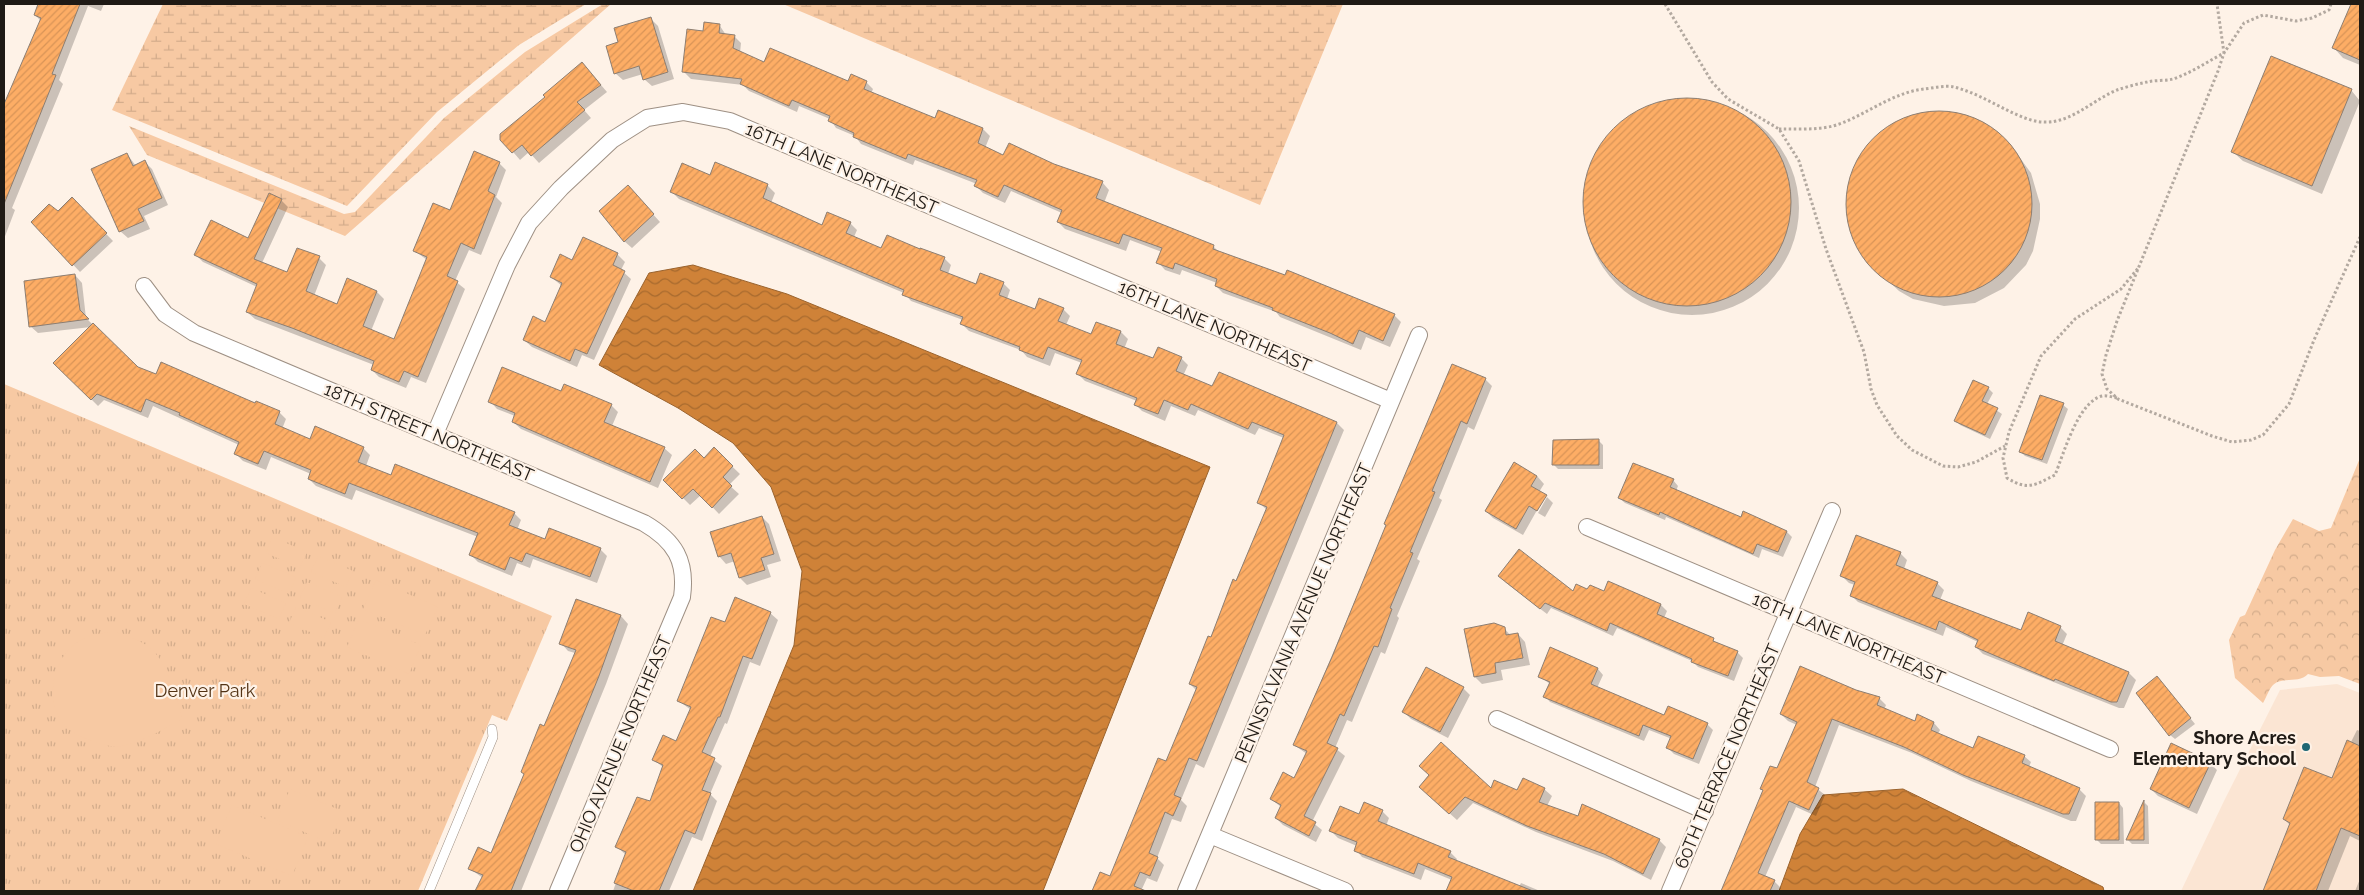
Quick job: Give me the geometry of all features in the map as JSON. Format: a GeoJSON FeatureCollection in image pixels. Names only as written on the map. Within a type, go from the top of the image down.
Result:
{"type":"FeatureCollection","features":[{"type":"Feature","properties":{"kind":"street","name":"16TH LANE NORTHEAST"},"geometry":{"type":"LineString","coordinates":[[435,434],[507,265],[529,222],[561,188],[612,140],[648,118],[683,112],[738,125],[1391,401]]}},
{"type":"Feature","properties":{"kind":"street","name":"18TH STREET NORTHEAST"},"geometry":{"type":"LineString","coordinates":[[144,286],[165,314],[194,333],[659,531],[671,542],[677,554],[684,580],[682,597]]}},
{"type":"Feature","properties":{"kind":"street","name":"PENNSYLVANIA AVENUE NORTHEAST"},"geometry":{"type":"LineString","coordinates":[[1186,891],[1419,335]]}},
{"type":"Feature","properties":{"kind":"street","name":"60TH TERRACE NORTHEAST"},"geometry":{"type":"LineString","coordinates":[[1670,891],[1832,511]]}},
{"type":"Feature","properties":{"kind":"street","name":"16TH LANE NORTHEAST"},"geometry":{"type":"LineString","coordinates":[[1587,527],[2110,749]]}},
{"type":"Feature","properties":{"kind":"street","name":"OHIO AVENUE NORTHEAST"},"geometry":{"type":"LineString","coordinates":[[558,891],[682,597]]}},
{"type":"Feature","properties":{"kind":"street"},"geometry":{"type":"LineString","coordinates":[[1497,719],[1705,810]]}},
{"type":"Feature","properties":{"kind":"street"},"geometry":{"type":"LineString","coordinates":[[1210,835],[1345,891]]}},
{"type":"Feature","properties":{"kind":"lane"},"geometry":{"type":"LineString","coordinates":[[430,891],[493,737],[492,729]]}},
{"type":"Feature","properties":{"kind":"path"},"geometry":{"type":"LineString","coordinates":[[1665,4],[1718,88],[1728,100],[1779,129],[1799,160],[1826,249],[1864,352],[1871,389],[1877,405],[1889,420],[1897,436],[1912,450],[1943,466],[1958,467],[1976,462],[2005,446]]}},
{"type":"Feature","properties":{"kind":"path"},"geometry":{"type":"LineString","coordinates":[[2217,4],[2224,52]]}},
{"type":"Feature","properties":{"kind":"path"},"geometry":{"type":"LineString","coordinates":[[2118,398],[2107,389],[2102,374],[2106,355],[2224,52],[2244,23],[2262,15],[2296,21],[2312,18],[2329,10],[2331,4]]}},
{"type":"Feature","properties":{"kind":"path"},"geometry":{"type":"LineString","coordinates":[[1779,129],[1832,126],[1863,113],[1880,102],[1904,94],[1922,89],[1953,87],[1989,100],[2031,120],[2050,123],[2084,111],[2092,102],[2118,90],[2147,82],[2171,79],[2184,74],[2224,52]]}},
{"type":"Feature","properties":{"kind":"path"},"geometry":{"type":"LineString","coordinates":[[2140,264],[2121,289],[2075,319],[2041,356],[2005,446],[2003,463],[2008,478],[2018,484],[2029,487],[2055,475],[2081,412],[2094,399],[2104,395],[2118,398],[2232,442],[2251,440],[2263,435],[2289,404],[2360,237]]}},
{"type":"Feature","properties":{"kind":"shaded area","name":"Shore Acres Elementary School"},"geometry":{"type":"Polygon","coordinates":[[[2337,684],[2360,693],[2360,891],[2181,891],[2280,690],[2337,684]]]}},
{"type":"Feature","properties":{"kind":"green space"},"geometry":{"type":"Polygon","coordinates":[[[163,4],[586,4],[519,45],[437,112],[347,206],[112,110],[163,4]]]}},
{"type":"Feature","properties":{"kind":"green space"},"geometry":{"type":"Polygon","coordinates":[[[603,4],[611,4],[345,236],[147,155],[129,126],[344,214],[355,212],[444,118],[525,52],[603,4]]]}},
{"type":"Feature","properties":{"kind":"green space"},"geometry":{"type":"Polygon","coordinates":[[[783,4],[1343,4],[1260,205],[783,4]]]}},
{"type":"Feature","properties":{"kind":"green space","name":"Denver Park"},"geometry":{"type":"Polygon","coordinates":[[[4,384],[552,616],[507,721],[492,715],[418,891],[4,891],[4,384]]]}},
{"type":"Feature","properties":{"kind":"green space"},"geometry":{"type":"Polygon","coordinates":[[[2360,458],[2360,684],[2339,676],[2320,677],[2308,674],[2300,679],[2277,682],[2273,685],[2263,703],[2235,678],[2229,640],[2240,617],[2245,615],[2275,550],[2293,519],[2319,531],[2331,528],[2360,458]]]}},
{"type":"Feature","properties":{"kind":"green space"},"geometry":{"type":"Polygon","coordinates":[[[272,537],[307,552],[300,568],[266,553],[272,537]]]}},
{"type":"Feature","properties":{"kind":"green space"},"geometry":{"type":"Polygon","coordinates":[[[318,556],[353,571],[346,587],[311,572],[318,556]]]}},
{"type":"Feature","properties":{"kind":"green space"},"geometry":{"type":"Polygon","coordinates":[[[262,563],[296,577],[289,594],[255,579],[262,563]]]}},
{"type":"Feature","properties":{"kind":"green space"},"geometry":{"type":"Polygon","coordinates":[[[376,580],[438,607],[425,635],[363,609],[376,580]]]}},
{"type":"Feature","properties":{"kind":"green space"},"geometry":{"type":"Polygon","coordinates":[[[307,582],[342,597],[335,613],[300,598],[307,582]]]}},
{"type":"Feature","properties":{"kind":"green space"},"geometry":{"type":"Polygon","coordinates":[[[251,588],[286,603],[279,619],[244,604],[251,588]]]}},
{"type":"Feature","properties":{"kind":"green space"},"geometry":{"type":"Polygon","coordinates":[[[296,607],[331,622],[324,638],[289,623],[296,607]]]}},
{"type":"Feature","properties":{"kind":"green space"},"geometry":{"type":"Polygon","coordinates":[[[359,619],[421,645],[409,674],[347,647],[359,619]]]}},
{"type":"Feature","properties":{"kind":"green space"},"geometry":{"type":"Polygon","coordinates":[[[114,632],[145,644],[158,656],[168,674],[182,719],[145,738],[116,747],[80,736],[70,730],[59,717],[53,697],[55,674],[65,654],[72,646],[89,636],[114,632]]]}},
{"type":"Feature","properties":{"kind":"green space"},"geometry":{"type":"Polygon","coordinates":[[[290,789],[342,811],[329,843],[277,820],[290,789]]]}},
{"type":"Feature","properties":{"kind":"green space"},"geometry":{"type":"Polygon","coordinates":[[[232,805],[308,837],[292,876],[216,844],[232,805]]]}},
{"type":"Feature","properties":{"kind":"water"},"geometry":{"type":"Polygon","coordinates":[[[693,265],[787,294],[1210,467],[1043,891],[693,891],[794,645],[802,571],[771,487],[733,443],[678,408],[599,365],[649,273],[693,265]]]}},
{"type":"Feature","properties":{"kind":"water"},"geometry":{"type":"Polygon","coordinates":[[[1903,789],[2103,887],[2104,891],[1779,891],[1800,834],[1823,795],[1903,789]]]}},
{"type":"Feature","properties":{"kind":"building"},"geometry":{"type":"Polygon","coordinates":[[[38,4],[80,4],[52,74],[56,75],[4,204],[4,104],[41,18],[34,15],[38,4]]]}},
{"type":"Feature","properties":{"kind":"building"},"geometry":{"type":"Polygon","coordinates":[[[2351,4],[2360,4],[2360,60],[2332,48],[2351,4]]]}},
{"type":"Feature","properties":{"kind":"building"},"geometry":{"type":"Polygon","coordinates":[[[651,17],[668,72],[643,80],[639,66],[614,74],[606,46],[618,42],[614,28],[651,17]]]}},
{"type":"Feature","properties":{"kind":"building"},"geometry":{"type":"Polygon","coordinates":[[[704,22],[720,24],[719,33],[735,35],[733,48],[764,62],[770,48],[848,81],[851,74],[867,81],[864,89],[935,118],[938,110],[983,128],[978,143],[1003,155],[1009,143],[1054,164],[1103,181],[1096,198],[1214,245],[1213,249],[1285,275],[1287,270],[1395,314],[1383,341],[1359,330],[1353,344],[1272,310],[1273,308],[1215,286],[1217,279],[1175,263],[1173,269],[1156,263],[1162,248],[1123,234],[1119,244],[1057,222],[1062,210],[1004,185],[998,197],[974,186],[977,180],[908,154],[906,159],[853,137],[854,133],[828,121],[830,116],[792,100],[789,106],[740,84],[742,79],[682,72],[687,29],[703,31],[704,22]]]}},
{"type":"Feature","properties":{"kind":"building"},"geometry":{"type":"Polygon","coordinates":[[[2271,56],[2352,89],[2312,186],[2231,152],[2271,56]]]}},
{"type":"Feature","properties":{"kind":"building"},"geometry":{"type":"Polygon","coordinates":[[[582,62],[601,85],[577,102],[585,110],[531,156],[522,145],[512,153],[500,140],[500,134],[545,97],[543,95],[582,62]]]}},
{"type":"Feature","properties":{"kind":"building"},"geometry":{"type":"Polygon","coordinates":[[[1677,98],[1697,98],[1717,102],[1736,110],[1761,128],[1774,144],[1783,162],[1791,192],[1787,232],[1783,242],[1774,260],[1761,276],[1745,289],[1717,302],[1697,306],[1677,306],[1657,302],[1638,294],[1621,283],[1606,268],[1595,251],[1587,232],[1583,212],[1583,192],[1587,172],[1595,153],[1606,136],[1621,121],[1638,110],[1657,102],[1677,98]]]}},
{"type":"Feature","properties":{"kind":"building"},"geometry":{"type":"Polygon","coordinates":[[[1939,111],[1957,113],[1974,118],[1991,127],[2005,138],[2016,152],[2025,169],[2030,186],[2032,204],[2030,222],[2025,239],[2016,256],[2005,270],[1991,281],[1974,290],[1957,295],[1939,297],[1921,295],[1904,290],[1887,281],[1873,270],[1862,256],[1853,239],[1848,222],[1846,204],[1848,186],[1853,169],[1862,152],[1873,138],[1887,127],[1904,118],[1921,113],[1939,111]]]}},
{"type":"Feature","properties":{"kind":"building"},"geometry":{"type":"Polygon","coordinates":[[[474,151],[500,162],[488,191],[495,195],[474,249],[461,243],[447,276],[458,281],[418,377],[404,371],[399,382],[371,370],[374,361],[292,328],[246,312],[257,284],[194,255],[211,220],[248,238],[269,193],[282,199],[254,259],[287,272],[297,248],[320,256],[306,291],[337,304],[347,278],[377,291],[363,326],[394,339],[427,257],[413,251],[433,203],[450,210],[474,151]]]}},
{"type":"Feature","properties":{"kind":"building"},"geometry":{"type":"Polygon","coordinates":[[[127,153],[133,166],[145,160],[162,198],[138,209],[144,221],[119,232],[91,169],[127,153]]]}},
{"type":"Feature","properties":{"kind":"building"},"geometry":{"type":"Polygon","coordinates":[[[715,162],[768,184],[763,198],[822,225],[827,212],[851,222],[846,233],[881,248],[887,235],[945,257],[940,270],[976,284],[980,273],[1004,282],[999,295],[1035,309],[1039,298],[1064,308],[1058,321],[1091,334],[1096,322],[1121,331],[1116,344],[1153,358],[1158,347],[1182,357],[1176,371],[1212,386],[1219,372],[1337,422],[1197,761],[1189,758],[1174,795],[1181,798],[1173,816],[1165,812],[1149,853],[1158,857],[1150,876],[1140,872],[1134,886],[1146,891],[1092,891],[1100,872],[1110,876],[1158,758],[1166,761],[1197,687],[1189,684],[1208,636],[1211,637],[1233,579],[1236,581],[1267,507],[1257,503],[1284,435],[1252,422],[1248,429],[1191,404],[1188,410],[1164,400],[1158,414],[1134,405],[1137,398],[1076,374],[1082,360],[1048,347],[1043,359],[1019,350],[1020,347],[960,324],[963,317],[902,295],[904,290],[670,192],[682,163],[710,175],[715,162]]]}},
{"type":"Feature","properties":{"kind":"building"},"geometry":{"type":"Polygon","coordinates":[[[628,185],[654,214],[624,242],[599,211],[628,185]]]}},
{"type":"Feature","properties":{"kind":"building"},"geometry":{"type":"Polygon","coordinates":[[[72,197],[107,233],[72,266],[31,222],[49,204],[58,211],[72,197]]]}},
{"type":"Feature","properties":{"kind":"building"},"geometry":{"type":"Polygon","coordinates":[[[583,237],[618,253],[613,265],[625,271],[587,354],[575,349],[570,361],[523,340],[533,316],[545,322],[562,283],[550,277],[560,254],[572,260],[583,237]]]}},
{"type":"Feature","properties":{"kind":"building"},"geometry":{"type":"Polygon","coordinates":[[[75,274],[80,310],[89,319],[29,327],[24,281],[75,274]]]}},
{"type":"Feature","properties":{"kind":"building"},"geometry":{"type":"Polygon","coordinates":[[[93,323],[138,367],[156,374],[161,362],[255,403],[256,401],[280,411],[275,424],[310,439],[315,426],[364,447],[358,462],[391,475],[395,464],[515,512],[509,525],[545,539],[549,528],[601,548],[590,577],[526,553],[522,562],[510,557],[505,570],[469,555],[478,533],[349,483],[345,494],[308,479],[311,470],[264,451],[258,464],[234,454],[239,442],[179,415],[180,413],[146,399],[141,412],[97,394],[91,400],[53,363],[93,323]]]}},
{"type":"Feature","properties":{"kind":"building"},"geometry":{"type":"Polygon","coordinates":[[[1452,364],[1486,378],[1467,424],[1461,421],[1432,491],[1435,492],[1410,552],[1413,553],[1390,608],[1392,609],[1378,647],[1374,646],[1344,716],[1340,714],[1327,743],[1338,748],[1304,816],[1316,822],[1309,836],[1275,818],[1281,805],[1270,799],[1283,772],[1294,778],[1307,751],[1293,745],[1332,657],[1386,525],[1384,524],[1452,364]]]}},
{"type":"Feature","properties":{"kind":"building"},"geometry":{"type":"Polygon","coordinates":[[[502,367],[561,391],[564,384],[612,404],[604,422],[665,447],[650,482],[512,422],[515,413],[488,402],[502,367]]]}},
{"type":"Feature","properties":{"kind":"building"},"geometry":{"type":"Polygon","coordinates":[[[1973,380],[1989,387],[1982,401],[1998,408],[1985,435],[1954,421],[1973,380]]]}},
{"type":"Feature","properties":{"kind":"building"},"geometry":{"type":"Polygon","coordinates":[[[2040,395],[2064,403],[2042,460],[2019,452],[2040,395]]]}},
{"type":"Feature","properties":{"kind":"building"},"geometry":{"type":"Polygon","coordinates":[[[1599,439],[1599,465],[1552,465],[1553,440],[1599,439]]]}},
{"type":"Feature","properties":{"kind":"building"},"geometry":{"type":"Polygon","coordinates":[[[714,447],[733,466],[723,477],[732,486],[712,508],[693,489],[682,499],[663,480],[695,449],[704,458],[714,447]]]}},
{"type":"Feature","properties":{"kind":"building"},"geometry":{"type":"Polygon","coordinates":[[[1514,462],[1537,476],[1531,486],[1547,495],[1537,511],[1529,506],[1516,529],[1485,511],[1514,462]]]}},
{"type":"Feature","properties":{"kind":"building"},"geometry":{"type":"Polygon","coordinates":[[[1633,463],[1674,479],[1670,487],[1741,517],[1743,511],[1787,531],[1778,552],[1757,544],[1753,554],[1660,512],[1659,515],[1618,498],[1633,463]]]}},
{"type":"Feature","properties":{"kind":"building"},"geometry":{"type":"Polygon","coordinates":[[[762,516],[774,554],[761,558],[765,570],[739,578],[731,553],[718,557],[710,532],[762,516]]]}},
{"type":"Feature","properties":{"kind":"building"},"geometry":{"type":"Polygon","coordinates":[[[1856,535],[1901,552],[1896,565],[1938,582],[1932,596],[2021,630],[2028,612],[2061,626],[2055,641],[2129,672],[2117,702],[2111,702],[2055,679],[2054,681],[1975,647],[1978,640],[1939,621],[1936,630],[1850,596],[1855,582],[1840,576],[1856,535]]]}},
{"type":"Feature","properties":{"kind":"building"},"geometry":{"type":"Polygon","coordinates":[[[1519,549],[1573,591],[1576,584],[1587,589],[1590,585],[1604,591],[1608,581],[1661,604],[1657,614],[1714,638],[1713,641],[1738,651],[1728,676],[1691,662],[1692,659],[1610,623],[1607,631],[1545,603],[1540,609],[1498,576],[1519,549]]]}},
{"type":"Feature","properties":{"kind":"building"},"geometry":{"type":"Polygon","coordinates":[[[735,597],[771,612],[752,659],[743,656],[720,717],[718,717],[702,752],[715,758],[702,790],[711,793],[695,834],[685,830],[659,891],[634,891],[614,883],[626,852],[615,847],[637,797],[650,801],[663,765],[652,760],[663,735],[676,741],[691,707],[677,701],[711,617],[725,622],[735,597]]]}},
{"type":"Feature","properties":{"kind":"building"},"geometry":{"type":"Polygon","coordinates":[[[576,599],[621,615],[599,676],[511,891],[475,891],[483,875],[468,869],[478,847],[491,853],[524,774],[521,772],[540,724],[544,726],[576,650],[559,644],[576,599]]]}},
{"type":"Feature","properties":{"kind":"building"},"geometry":{"type":"Polygon","coordinates":[[[1494,623],[1505,627],[1506,635],[1518,633],[1523,658],[1495,663],[1496,673],[1474,677],[1464,629],[1494,623]]]}},
{"type":"Feature","properties":{"kind":"building"},"geometry":{"type":"Polygon","coordinates":[[[1550,647],[1598,668],[1591,684],[1664,715],[1668,706],[1708,723],[1693,759],[1666,748],[1671,736],[1643,725],[1639,736],[1543,697],[1550,682],[1538,677],[1550,647]]]}},
{"type":"Feature","properties":{"kind":"building"},"geometry":{"type":"Polygon","coordinates":[[[1800,666],[1856,690],[1880,697],[1877,705],[1915,721],[1917,714],[1934,722],[1931,730],[1973,748],[1978,736],[2025,755],[2022,763],[2080,788],[2069,814],[2063,814],[1963,775],[1904,747],[1832,719],[1807,782],[1819,788],[1809,810],[1789,801],[1758,873],[1775,880],[1770,891],[1721,891],[1763,790],[1760,789],[1770,766],[1777,768],[1797,722],[1780,714],[1800,666]]]}},
{"type":"Feature","properties":{"kind":"building"},"geometry":{"type":"Polygon","coordinates":[[[1426,667],[1464,687],[1440,732],[1402,712],[1426,667]]]}},
{"type":"Feature","properties":{"kind":"building"},"geometry":{"type":"Polygon","coordinates":[[[2157,676],[2191,718],[2169,736],[2136,693],[2157,676]]]}},
{"type":"Feature","properties":{"kind":"building"},"geometry":{"type":"Polygon","coordinates":[[[2347,740],[2360,746],[2360,836],[2341,828],[2316,891],[2263,891],[2290,823],[2283,819],[2304,767],[2332,778],[2347,740]]]}},
{"type":"Feature","properties":{"kind":"building"},"geometry":{"type":"Polygon","coordinates":[[[1441,742],[1491,788],[1494,780],[1517,790],[1523,778],[1545,788],[1539,802],[1578,816],[1582,804],[1660,839],[1643,874],[1604,854],[1527,826],[1465,797],[1449,814],[1419,787],[1429,775],[1419,766],[1441,742]]]}},
{"type":"Feature","properties":{"kind":"building"},"geometry":{"type":"Polygon","coordinates":[[[2171,743],[2211,762],[2189,808],[2150,789],[2171,743]]]}},
{"type":"Feature","properties":{"kind":"building"},"geometry":{"type":"Polygon","coordinates":[[[2144,800],[2144,840],[2126,840],[2144,800]]]}},
{"type":"Feature","properties":{"kind":"building"},"geometry":{"type":"Polygon","coordinates":[[[1364,802],[1383,810],[1378,821],[1451,851],[1448,857],[1533,891],[1446,891],[1452,877],[1418,863],[1414,874],[1354,851],[1357,842],[1329,831],[1340,806],[1359,814],[1364,802]]]}},
{"type":"Feature","properties":{"kind":"building"},"geometry":{"type":"Polygon","coordinates":[[[2095,802],[2119,802],[2119,840],[2095,840],[2095,802]]]}},
{"type":"Feature","properties":{"kind":"place","name":"Shore Acres Elementary School"},"geometry":{"type":"Point","coordinates":[2306,747]}}]}
